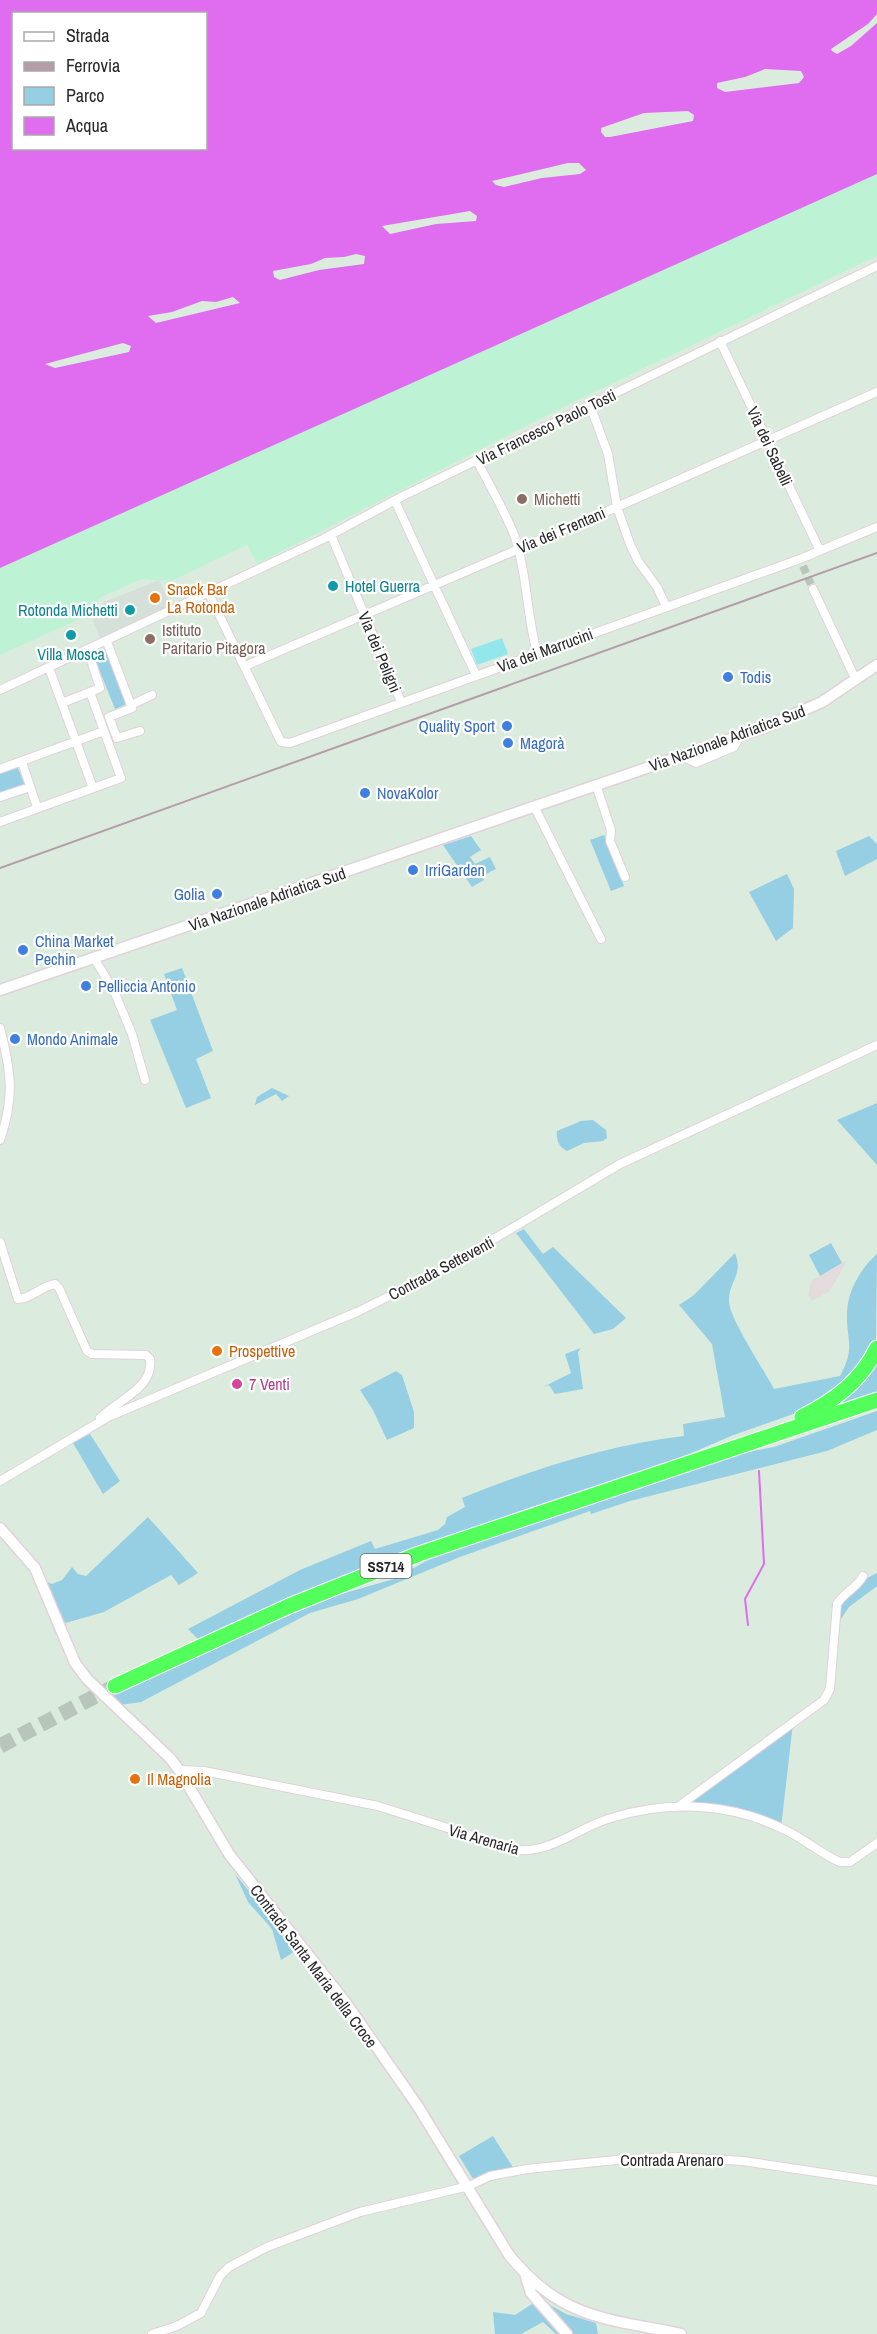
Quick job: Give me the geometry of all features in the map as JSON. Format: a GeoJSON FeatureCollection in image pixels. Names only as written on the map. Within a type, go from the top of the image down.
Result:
{"type":"FeatureCollection","features":[{"type":"Feature","properties":{"kind":"highway"},"geometry":{"type":"LineString","coordinates":[[754,1441],[838,1396],[856,1380],[877,1348]]}},
{"type":"Feature","properties":{"kind":"highway","name":"SS714"},"geometry":{"type":"LineString","coordinates":[[115,1686],[214,1638],[366,1574],[877,1401]]}},
{"type":"Feature","properties":{"kind":"main road","name":"Via Nazionale Adriatica Sud"},"geometry":{"type":"LineString","coordinates":[[0,990],[796,716],[877,665]]}},
{"type":"Feature","properties":{"kind":"main road","name":"Contrada Santa Maria della Croce"},"geometry":{"type":"LineString","coordinates":[[0,1528],[35,1568],[75,1663],[179,1770],[230,1854],[346,2003],[469,2186],[509,2255],[525,2275],[545,2293],[574,2310],[681,2334]]}},
{"type":"Feature","properties":{"kind":"main road"},"geometry":{"type":"LineString","coordinates":[[525,2275],[534,2297],[567,2334]]}},
{"type":"Feature","properties":{"kind":"street","name":"Via Francesco Paolo Tosti"},"geometry":{"type":"LineString","coordinates":[[0,690],[213,592],[720,341],[877,266]]}},
{"type":"Feature","properties":{"kind":"street","name":"Via dei Sabelli"},"geometry":{"type":"LineString","coordinates":[[720,341],[820,551]]}},
{"type":"Feature","properties":{"kind":"street","name":"Via dei Frentani"},"geometry":{"type":"LineString","coordinates":[[245,666],[617,507],[877,392]]}},
{"type":"Feature","properties":{"kind":"street"},"geometry":{"type":"LineString","coordinates":[[590,405],[608,454],[617,507],[638,561],[657,587],[666,606]]}},
{"type":"Feature","properties":{"kind":"street"},"geometry":{"type":"LineString","coordinates":[[477,461],[516,541],[516,549],[526,584],[531,632],[537,653]]}},
{"type":"Feature","properties":{"kind":"street"},"geometry":{"type":"LineString","coordinates":[[395,501],[476,675]]}},
{"type":"Feature","properties":{"kind":"street","name":"Via dei Marrucini"},"geometry":{"type":"LineString","coordinates":[[245,666],[281,742],[290,743],[666,606],[802,562],[820,551],[877,527]]}},
{"type":"Feature","properties":{"kind":"street","name":"Via dei Peligni"},"geometry":{"type":"LineString","coordinates":[[330,535],[401,702]]}},
{"type":"Feature","properties":{"kind":"street"},"geometry":{"type":"LineString","coordinates":[[813,590],[856,680]]}},
{"type":"Feature","properties":{"kind":"street"},"geometry":{"type":"LineString","coordinates":[[213,592],[245,666]]}},
{"type":"Feature","properties":{"kind":"street"},"geometry":{"type":"LineString","coordinates":[[107,642],[131,705]]}},
{"type":"Feature","properties":{"kind":"street"},"geometry":{"type":"LineString","coordinates":[[62,703],[101,687],[88,651]]}},
{"type":"Feature","properties":{"kind":"street"},"geometry":{"type":"LineString","coordinates":[[49,668],[93,788]]}},
{"type":"Feature","properties":{"kind":"street"},"geometry":{"type":"LineString","coordinates":[[0,822],[121,778],[90,692]]}},
{"type":"Feature","properties":{"kind":"street"},"geometry":{"type":"LineString","coordinates":[[140,730],[117,738],[109,717],[132,708],[131,705],[152,695]]}},
{"type":"Feature","properties":{"kind":"street"},"geometry":{"type":"LineString","coordinates":[[0,769],[104,731]]}},
{"type":"Feature","properties":{"kind":"street"},"geometry":{"type":"LineString","coordinates":[[22,762],[37,807]]}},
{"type":"Feature","properties":{"kind":"street"},"geometry":{"type":"LineString","coordinates":[[596,785],[611,830],[610,841],[625,877]]}},
{"type":"Feature","properties":{"kind":"street"},"geometry":{"type":"LineString","coordinates":[[0,797],[30,787]]}},
{"type":"Feature","properties":{"kind":"street"},"geometry":{"type":"LineString","coordinates":[[534,806],[601,939]]}},
{"type":"Feature","properties":{"kind":"street"},"geometry":{"type":"LineString","coordinates":[[94,958],[114,991],[132,1034],[145,1080]]}},
{"type":"Feature","properties":{"kind":"street"},"geometry":{"type":"LineString","coordinates":[[0,1028],[11,1077],[11,1102],[0,1140]]}},
{"type":"Feature","properties":{"kind":"street","name":"Contrada Setteventi"},"geometry":{"type":"LineString","coordinates":[[0,1481],[95,1424],[357,1312],[440,1271],[620,1164],[877,1045]]}},
{"type":"Feature","properties":{"kind":"street"},"geometry":{"type":"LineString","coordinates":[[0,1242],[18,1299],[23,1299],[46,1285],[55,1284],[59,1288],[87,1351],[92,1354],[146,1355],[150,1359],[151,1367],[140,1387],[110,1407],[95,1424]]}},
{"type":"Feature","properties":{"kind":"street"},"geometry":{"type":"LineString","coordinates":[[679,1806],[824,1700],[830,1689],[837,1604],[842,1595],[859,1583],[863,1576]]}},
{"type":"Feature","properties":{"kind":"street","name":"Via Arenaria"},"geometry":{"type":"LineString","coordinates":[[179,1770],[204,1771],[378,1806],[518,1850],[532,1851],[545,1848],[610,1818],[679,1806],[695,1806],[750,1817],[792,1834],[840,1862],[850,1862],[877,1843]]}},
{"type":"Feature","properties":{"kind":"street","name":"Contrada Arenaro"},"geometry":{"type":"LineString","coordinates":[[152,2334],[177,2326],[201,2313],[220,2276],[229,2267],[267,2247],[360,2211],[469,2186],[490,2176],[527,2169],[626,2159],[677,2157],[743,2161],[877,2181]]}},
{"type":"Feature","properties":{"kind":"shaded area","name":"Rotonda Michetti"},"geometry":{"type":"Polygon","coordinates":[[[159,580],[172,607],[101,641],[90,612],[107,601],[159,580]]]}},
{"type":"Feature","properties":{"kind":"shaded area"},"geometry":{"type":"Polygon","coordinates":[[[502,638],[508,654],[477,665],[471,649],[502,638]]]}},
{"type":"Feature","properties":{"kind":"shaded area"},"geometry":{"type":"Polygon","coordinates":[[[848,1260],[829,1292],[812,1301],[808,1295],[811,1281],[848,1260]]]}},
{"type":"Feature","properties":{"kind":"green space"},"geometry":{"type":"Polygon","coordinates":[[[105,649],[127,704],[115,709],[93,654],[105,649]]]}},
{"type":"Feature","properties":{"kind":"green space"},"geometry":{"type":"Polygon","coordinates":[[[18,768],[25,786],[0,795],[0,774],[18,768]]]}},
{"type":"Feature","properties":{"kind":"green space"},"geometry":{"type":"Polygon","coordinates":[[[604,835],[624,886],[611,891],[590,840],[604,835]]]}},
{"type":"Feature","properties":{"kind":"green space"},"geometry":{"type":"Polygon","coordinates":[[[471,836],[481,850],[470,857],[475,864],[490,857],[496,869],[482,876],[484,880],[472,887],[443,845],[471,836]]]}},
{"type":"Feature","properties":{"kind":"green space"},"geometry":{"type":"Polygon","coordinates":[[[869,836],[877,844],[877,859],[845,876],[836,851],[869,836]]]}},
{"type":"Feature","properties":{"kind":"green space"},"geometry":{"type":"Polygon","coordinates":[[[787,874],[794,889],[793,928],[776,941],[749,892],[787,874]]]}},
{"type":"Feature","properties":{"kind":"green space"},"geometry":{"type":"Polygon","coordinates":[[[182,968],[213,1051],[196,1059],[211,1098],[186,1108],[150,1020],[177,1010],[164,974],[182,968]]]}},
{"type":"Feature","properties":{"kind":"green space"},"geometry":{"type":"Polygon","coordinates":[[[272,1088],[289,1096],[282,1101],[276,1094],[255,1105],[257,1097],[272,1088]]]}},
{"type":"Feature","properties":{"kind":"green space"},"geometry":{"type":"Polygon","coordinates":[[[877,1103],[877,1165],[837,1120],[877,1103]]]}},
{"type":"Feature","properties":{"kind":"green space"},"geometry":{"type":"Polygon","coordinates":[[[593,1120],[606,1130],[607,1138],[603,1141],[584,1143],[567,1151],[560,1145],[557,1131],[581,1121],[593,1120]]]}},
{"type":"Feature","properties":{"kind":"green space"},"geometry":{"type":"Polygon","coordinates":[[[524,1229],[543,1254],[553,1247],[626,1318],[613,1329],[594,1334],[516,1233],[524,1229]]]}},
{"type":"Feature","properties":{"kind":"green space"},"geometry":{"type":"Polygon","coordinates":[[[831,1243],[842,1263],[820,1276],[809,1255],[831,1243]]]}},
{"type":"Feature","properties":{"kind":"green space"},"geometry":{"type":"Polygon","coordinates":[[[735,1253],[738,1267],[729,1295],[731,1310],[774,1389],[840,1376],[849,1351],[847,1312],[850,1296],[861,1273],[877,1254],[876,1340],[868,1357],[816,1406],[731,1436],[645,1473],[426,1548],[408,1550],[376,1560],[342,1579],[198,1639],[188,1629],[300,1570],[371,1541],[375,1549],[438,1530],[445,1524],[447,1517],[465,1507],[462,1498],[489,1487],[571,1459],[627,1445],[684,1436],[683,1424],[725,1417],[712,1344],[679,1305],[694,1295],[735,1253]]]}},
{"type":"Feature","properties":{"kind":"green space"},"geometry":{"type":"Polygon","coordinates":[[[581,1348],[578,1352],[583,1389],[555,1394],[549,1385],[543,1387],[571,1373],[565,1354],[581,1348]]]}},
{"type":"Feature","properties":{"kind":"green space"},"geometry":{"type":"Polygon","coordinates":[[[877,1357],[877,1393],[837,1407],[834,1405],[877,1357]]]}},
{"type":"Feature","properties":{"kind":"green space"},"geometry":{"type":"Polygon","coordinates":[[[396,1371],[402,1375],[414,1412],[414,1428],[387,1440],[373,1410],[360,1390],[396,1371]]]}},
{"type":"Feature","properties":{"kind":"green space"},"geometry":{"type":"Polygon","coordinates":[[[877,1411],[877,1430],[827,1451],[630,1501],[591,1514],[590,1511],[460,1557],[358,1599],[310,1613],[141,1702],[120,1705],[110,1696],[175,1664],[334,1596],[394,1579],[437,1555],[728,1456],[774,1447],[877,1411]]]}},
{"type":"Feature","properties":{"kind":"green space"},"geometry":{"type":"Polygon","coordinates":[[[90,1434],[120,1481],[103,1494],[73,1443],[90,1434]]]}},
{"type":"Feature","properties":{"kind":"green space"},"geometry":{"type":"Polygon","coordinates":[[[148,1517],[198,1573],[179,1585],[171,1575],[104,1612],[62,1624],[45,1581],[52,1584],[62,1580],[72,1567],[78,1574],[86,1576],[148,1517]]]}},
{"type":"Feature","properties":{"kind":"green space"},"geometry":{"type":"Polygon","coordinates":[[[877,1573],[877,1586],[849,1607],[839,1622],[843,1590],[877,1573]]]}},
{"type":"Feature","properties":{"kind":"green space"},"geometry":{"type":"Polygon","coordinates":[[[793,1723],[781,1828],[755,1817],[686,1804],[793,1723]]]}},
{"type":"Feature","properties":{"kind":"green space"},"geometry":{"type":"Polygon","coordinates":[[[235,1874],[297,1950],[281,1960],[272,1929],[248,1902],[235,1874]]]}},
{"type":"Feature","properties":{"kind":"green space"},"geometry":{"type":"Polygon","coordinates":[[[493,2136],[514,2169],[473,2179],[459,2156],[493,2136]]]}},
{"type":"Feature","properties":{"kind":"green space"},"geometry":{"type":"Polygon","coordinates":[[[543,2301],[566,2314],[596,2323],[598,2334],[556,2334],[543,2322],[521,2334],[495,2334],[493,2312],[515,2315],[532,2304],[540,2311],[543,2301]]]}},
{"type":"Feature","properties":{"kind":"sand"},"geometry":{"type":"Polygon","coordinates":[[[877,174],[877,256],[557,410],[257,564],[247,545],[171,581],[142,579],[101,597],[86,616],[0,655],[0,568],[877,174]]]}},
{"type":"Feature","properties":{"kind":"water"},"geometry":{"type":"Polygon","coordinates":[[[0,0],[877,0],[877,174],[0,568],[0,0]]]}},
{"type":"Feature","properties":{"kind":"pier"},"geometry":{"type":"Polygon","coordinates":[[[877,14],[877,23],[851,46],[837,54],[832,51],[831,49],[868,24],[877,14]]]}},
{"type":"Feature","properties":{"kind":"pier"},"geometry":{"type":"Polygon","coordinates":[[[765,69],[801,71],[804,77],[799,83],[725,92],[717,88],[717,83],[745,77],[765,69]]]}},
{"type":"Feature","properties":{"kind":"pier"},"geometry":{"type":"Polygon","coordinates":[[[688,111],[694,115],[693,121],[610,137],[605,137],[601,132],[601,128],[644,113],[688,111]]]}},
{"type":"Feature","properties":{"kind":"pier"},"geometry":{"type":"Polygon","coordinates":[[[568,163],[579,163],[586,170],[580,174],[542,178],[504,187],[492,181],[568,163]]]}},
{"type":"Feature","properties":{"kind":"pier"},"geometry":{"type":"Polygon","coordinates":[[[470,211],[477,216],[476,221],[436,224],[390,234],[382,226],[470,211]]]}},
{"type":"Feature","properties":{"kind":"pier"},"geometry":{"type":"Polygon","coordinates":[[[356,254],[365,256],[364,264],[319,270],[280,280],[274,277],[273,271],[311,264],[325,258],[356,254]]]}},
{"type":"Feature","properties":{"kind":"pier"},"geometry":{"type":"Polygon","coordinates":[[[233,297],[240,303],[156,323],[148,316],[172,312],[202,301],[216,302],[233,297]]]}},
{"type":"Feature","properties":{"kind":"pier"},"geometry":{"type":"Polygon","coordinates":[[[123,343],[131,346],[129,352],[55,368],[45,364],[123,343]]]}},
{"type":"Feature","properties":{"kind":"waterway"},"geometry":{"type":"LineString","coordinates":[[748,1625],[745,1599],[764,1564],[759,1471]]}},
{"type":"Feature","properties":{"kind":"tunnel"},"geometry":{"type":"LineString","coordinates":[[803,566],[813,589]]}},
{"type":"Feature","properties":{"kind":"tunnel"},"geometry":{"type":"LineString","coordinates":[[0,1746],[115,1686]]}},
{"type":"Feature","properties":{"kind":"railway"},"geometry":{"type":"LineString","coordinates":[[0,868],[877,553]]}},
{"type":"Feature","properties":{"kind":"place","name":"Michetti"},"geometry":{"type":"Point","coordinates":[522,499]}},
{"type":"Feature","properties":{"kind":"place","name":"Hotel Guerra"},"geometry":{"type":"Point","coordinates":[333,586]}},
{"type":"Feature","properties":{"kind":"place","name":"Snack Bar La Rotonda"},"geometry":{"type":"Point","coordinates":[155,598]}},
{"type":"Feature","properties":{"kind":"place","name":"Rotonda Michetti"},"geometry":{"type":"Point","coordinates":[130,610]}},
{"type":"Feature","properties":{"kind":"place","name":"Villa Mosca"},"geometry":{"type":"Point","coordinates":[71,635]}},
{"type":"Feature","properties":{"kind":"place","name":"Istituto Paritario Pitagora"},"geometry":{"type":"Point","coordinates":[150,639]}},
{"type":"Feature","properties":{"kind":"place","name":"Todis"},"geometry":{"type":"Point","coordinates":[728,677]}},
{"type":"Feature","properties":{"kind":"place","name":"Quality Sport"},"geometry":{"type":"Point","coordinates":[507,726]}},
{"type":"Feature","properties":{"kind":"place","name":"Magorà"},"geometry":{"type":"Point","coordinates":[508,743]}},
{"type":"Feature","properties":{"kind":"place","name":"NovaKolor"},"geometry":{"type":"Point","coordinates":[365,793]}},
{"type":"Feature","properties":{"kind":"place","name":"IrriGarden"},"geometry":{"type":"Point","coordinates":[413,870]}},
{"type":"Feature","properties":{"kind":"place","name":"Golia"},"geometry":{"type":"Point","coordinates":[217,894]}},
{"type":"Feature","properties":{"kind":"place","name":"China Market Pechin"},"geometry":{"type":"Point","coordinates":[23,950]}},
{"type":"Feature","properties":{"kind":"place","name":"Pelliccia Antonio"},"geometry":{"type":"Point","coordinates":[86,986]}},
{"type":"Feature","properties":{"kind":"place","name":"Mondo Animale"},"geometry":{"type":"Point","coordinates":[15,1039]}},
{"type":"Feature","properties":{"kind":"place","name":"Prospettive"},"geometry":{"type":"Point","coordinates":[217,1351]}},
{"type":"Feature","properties":{"kind":"place","name":"7 Venti"},"geometry":{"type":"Point","coordinates":[237,1384]}},
{"type":"Feature","properties":{"kind":"place","name":"Il Magnolia"},"geometry":{"type":"Point","coordinates":[135,1779]}}]}
